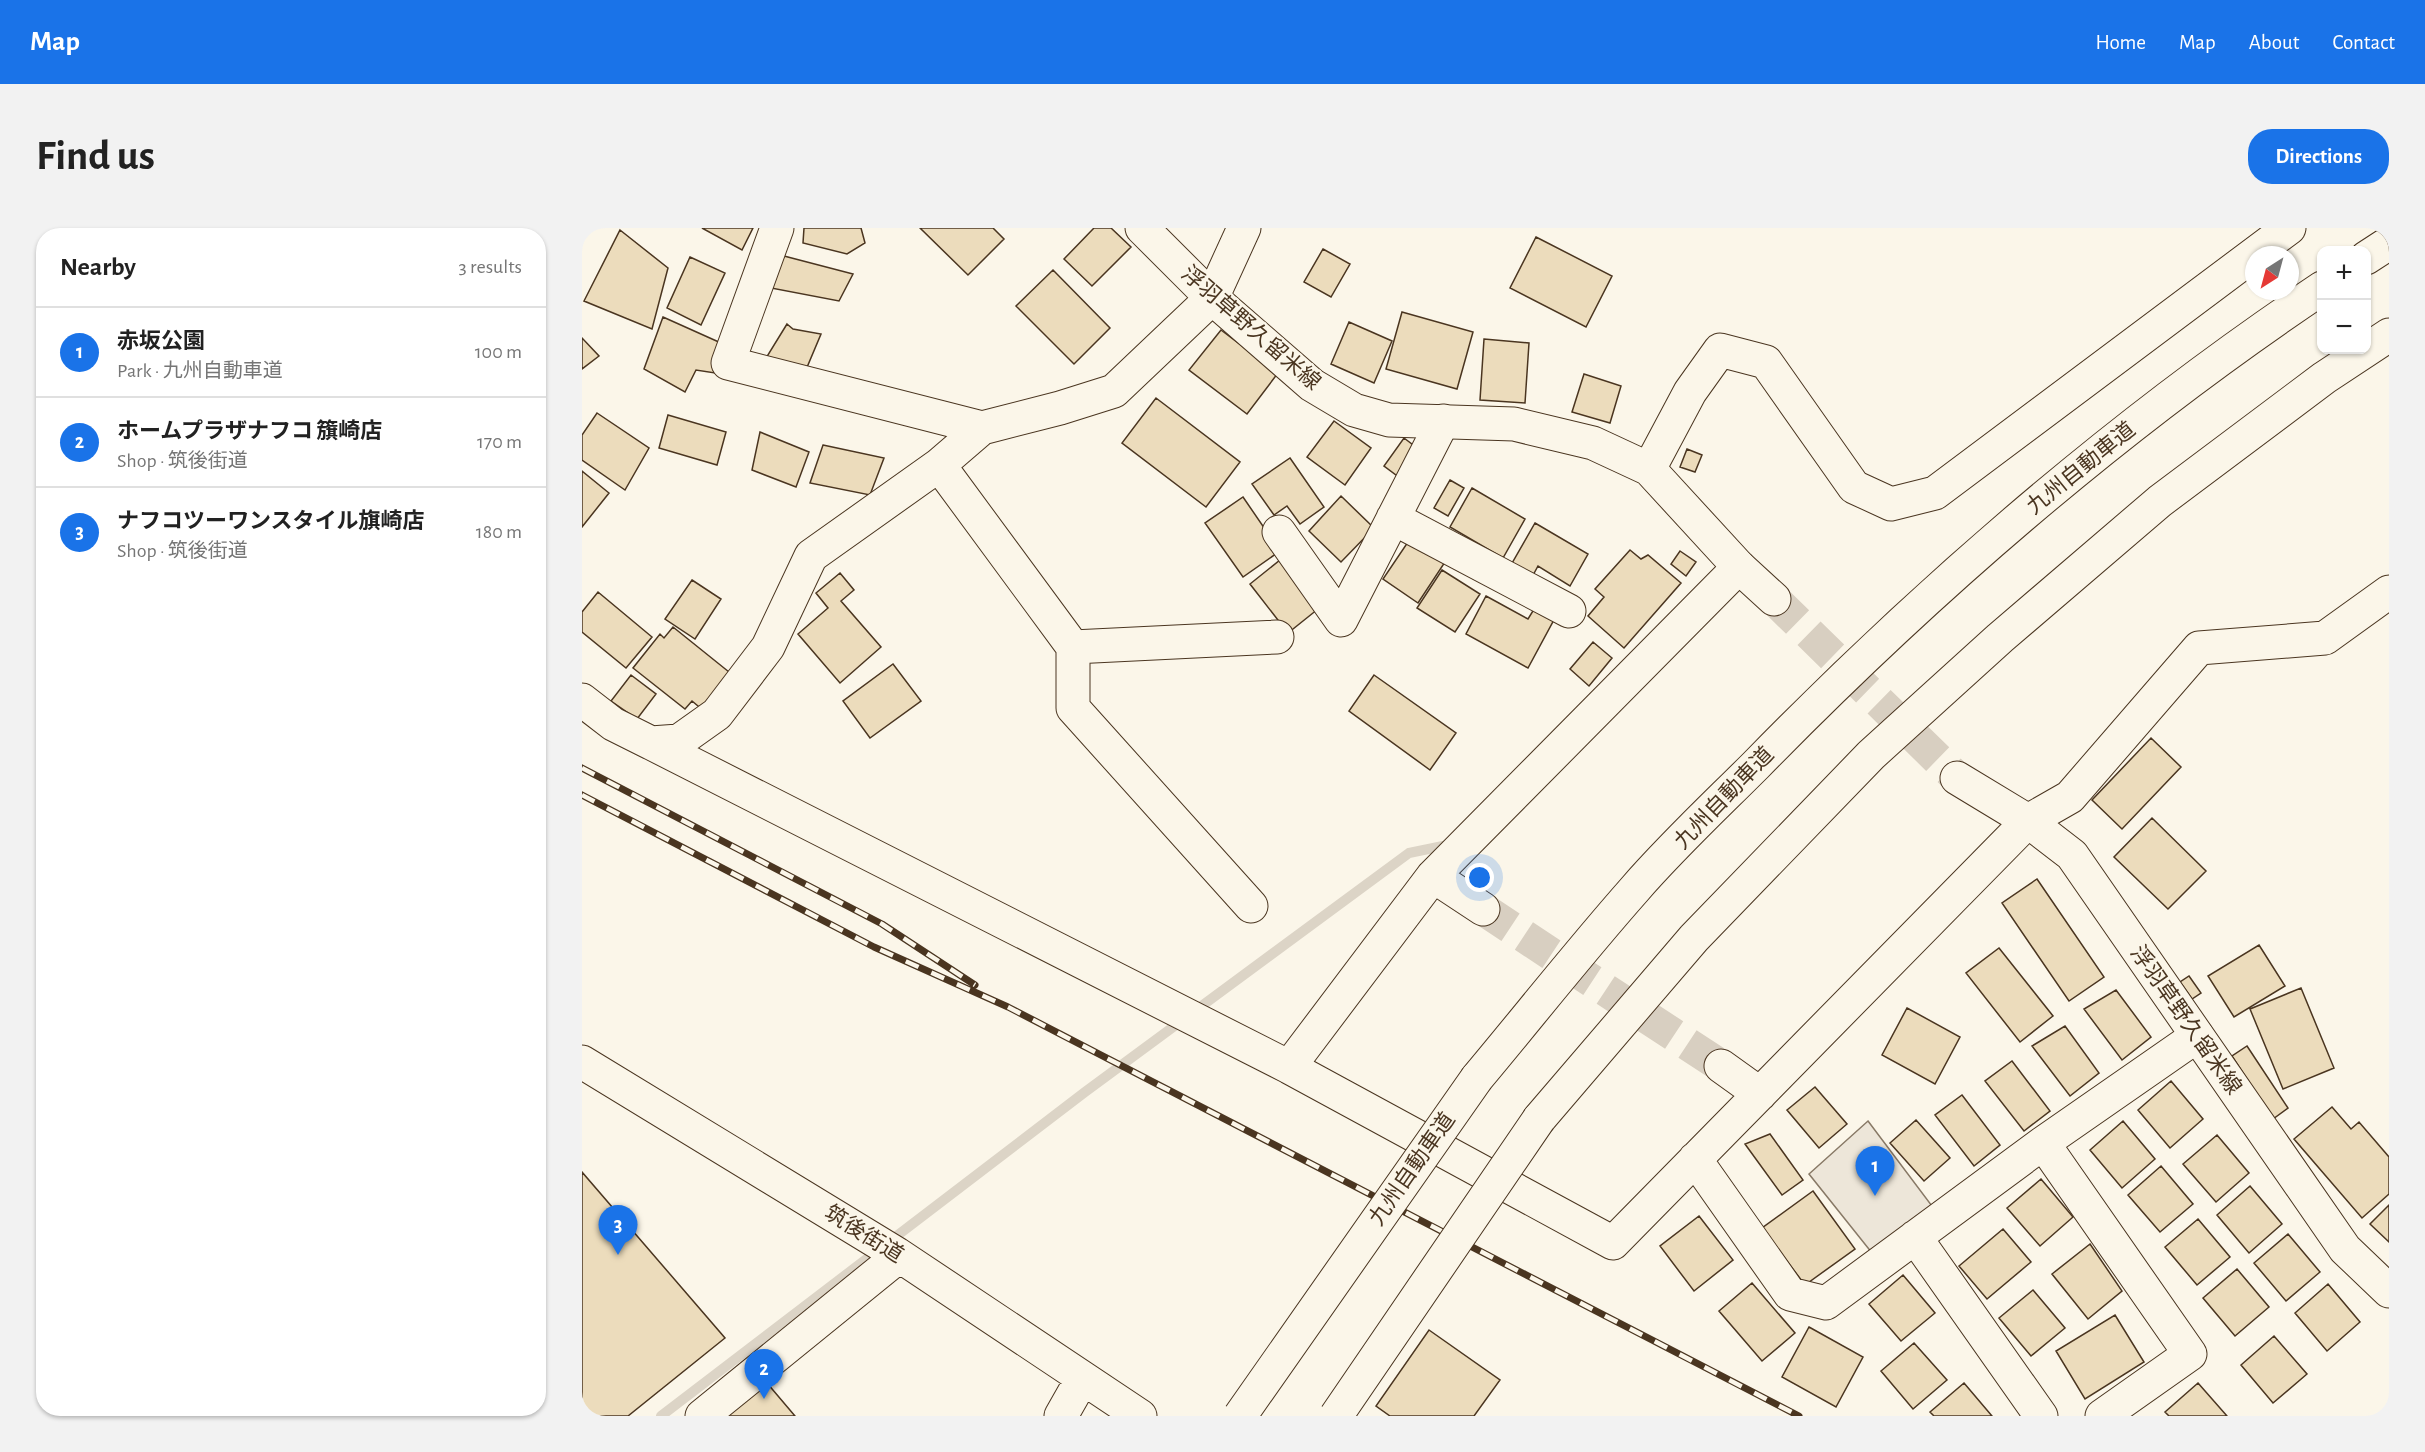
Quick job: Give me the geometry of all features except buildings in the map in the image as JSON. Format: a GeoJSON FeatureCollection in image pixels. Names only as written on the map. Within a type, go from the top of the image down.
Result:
{"type":"FeatureCollection","features":[{"type":"Feature","properties":{"kind":"main road"},"geometry":{"type":"LineString","coordinates":[[777,228],[728,363],[982,428]]}},
{"type":"Feature","properties":{"kind":"main road","name":"浮羽草野久留米線"},"geometry":{"type":"LineString","coordinates":[[1142,228],[1212,298],[1312,385],[1354,410],[1389,420],[1514,424],[1593,443],[1649,469],[1739,567],[1774,599]]}},
{"type":"Feature","properties":{"kind":"main road"},"geometry":{"type":"LineString","coordinates":[[651,743],[679,741],[717,714],[768,647],[811,556],[939,465],[982,428],[1114,391],[1212,298],[1244,228]]}},
{"type":"Feature","properties":{"kind":"main road"},"geometry":{"type":"LineString","coordinates":[[1649,469],[1690,392],[1720,350],[1766,363],[1854,487],[1891,504],[1935,493],[2289,228]]}},
{"type":"Feature","properties":{"kind":"main road"},"geometry":{"type":"LineString","coordinates":[[2371,255],[2389,243]]}},
{"type":"Feature","properties":{"kind":"main road","name":"九州自動車道"},"geometry":{"type":"LineString","coordinates":[[1239,1416],[1477,1078],[1635,888],[1818,702],[1951,576],[2108,444],[2274,320],[2317,291]]}},
{"type":"Feature","properties":{"kind":"main road"},"geometry":{"type":"LineString","coordinates":[[1335,1416],[1539,1119],[1694,938],[1871,755],[2000,638],[2160,501],[2324,378],[2389,335]]}},
{"type":"Feature","properties":{"kind":"main road"},"geometry":{"type":"LineString","coordinates":[[1279,532],[1341,620],[1443,421]]}},
{"type":"Feature","properties":{"kind":"main road"},"geometry":{"type":"LineString","coordinates":[[939,465],[1073,647],[1073,708],[1251,906]]}},
{"type":"Feature","properties":{"kind":"main road"},"geometry":{"type":"LineString","coordinates":[[1393,518],[1569,611]]}},
{"type":"Feature","properties":{"kind":"main road"},"geometry":{"type":"LineString","coordinates":[[1289,1067],[1433,876],[1739,567]]}},
{"type":"Feature","properties":{"kind":"main road"},"geometry":{"type":"LineString","coordinates":[[582,700],[613,723],[1289,1067],[1613,1243],[2028,821],[2070,798],[2199,648],[2325,638],[2389,592]]}},
{"type":"Feature","properties":{"kind":"main road"},"geometry":{"type":"LineString","coordinates":[[1073,647],[1277,637]]}},
{"type":"Feature","properties":{"kind":"main road","name":"浮羽草野久留米線"},"geometry":{"type":"LineString","coordinates":[[1957,778],[2028,821],[2072,855],[2345,1249],[2389,1292]]}},
{"type":"Feature","properties":{"kind":"main road"},"geometry":{"type":"LineString","coordinates":[[1433,876],[1483,909]]}},
{"type":"Feature","properties":{"kind":"main road"},"geometry":{"type":"LineString","coordinates":[[1695,1160],[1790,1294],[1826,1303],[2043,1143],[2197,1036]]}},
{"type":"Feature","properties":{"kind":"main road","name":"筑後街道"},"geometry":{"type":"LineString","coordinates":[[582,1062],[898,1255],[1140,1416]]}},
{"type":"Feature","properties":{"kind":"main road"},"geometry":{"type":"LineString","coordinates":[[1721,1065],[1760,1094]]}},
{"type":"Feature","properties":{"kind":"main road"},"geometry":{"type":"LineString","coordinates":[[2043,1143],[2190,1354],[2102,1416]]}},
{"type":"Feature","properties":{"kind":"main road"},"geometry":{"type":"LineString","coordinates":[[1915,1237],[2041,1416]]}},
{"type":"Feature","properties":{"kind":"main road"},"geometry":{"type":"LineString","coordinates":[[702,1416],[898,1255]]}},
{"type":"Feature","properties":{"kind":"main road"},"geometry":{"type":"LineString","coordinates":[[1061,1416],[1082,1379]]}},
{"type":"Feature","properties":{"kind":"shaded area"},"geometry":{"type":"Polygon","coordinates":[[[1868,1121],[1941,1218],[1880,1263],[1809,1174],[1868,1121]]]}},
{"type":"Feature","properties":{"kind":"waterway"},"geometry":{"type":"LineString","coordinates":[[661,1416],[1085,1092],[1409,853],[1443,846]]}},
{"type":"Feature","properties":{"kind":"tunnel"},"geometry":{"type":"LineString","coordinates":[[1774,599],[1957,778]]}},
{"type":"Feature","properties":{"kind":"tunnel"},"geometry":{"type":"LineString","coordinates":[[1483,909],[1721,1066]]}},
{"type":"Feature","properties":{"kind":"railway"},"geometry":{"type":"LineString","coordinates":[[582,768],[882,924],[975,985]]}},
{"type":"Feature","properties":{"kind":"railway"},"geometry":{"type":"LineString","coordinates":[[582,795],[874,947],[1008,1007],[1799,1416]]}},
{"type":"Feature","properties":{"kind":"place","name":"赤坂公園"},"geometry":{"type":"Point","coordinates":[1875,1196]}},
{"type":"Feature","properties":{"kind":"place","name":"ナフコツーワンスタイル旗崎店"},"geometry":{"type":"Point","coordinates":[618,1255]}},
{"type":"Feature","properties":{"kind":"place","name":"ホームプラザナフコ 籏崎店"},"geometry":{"type":"Point","coordinates":[764,1399]}}]}
